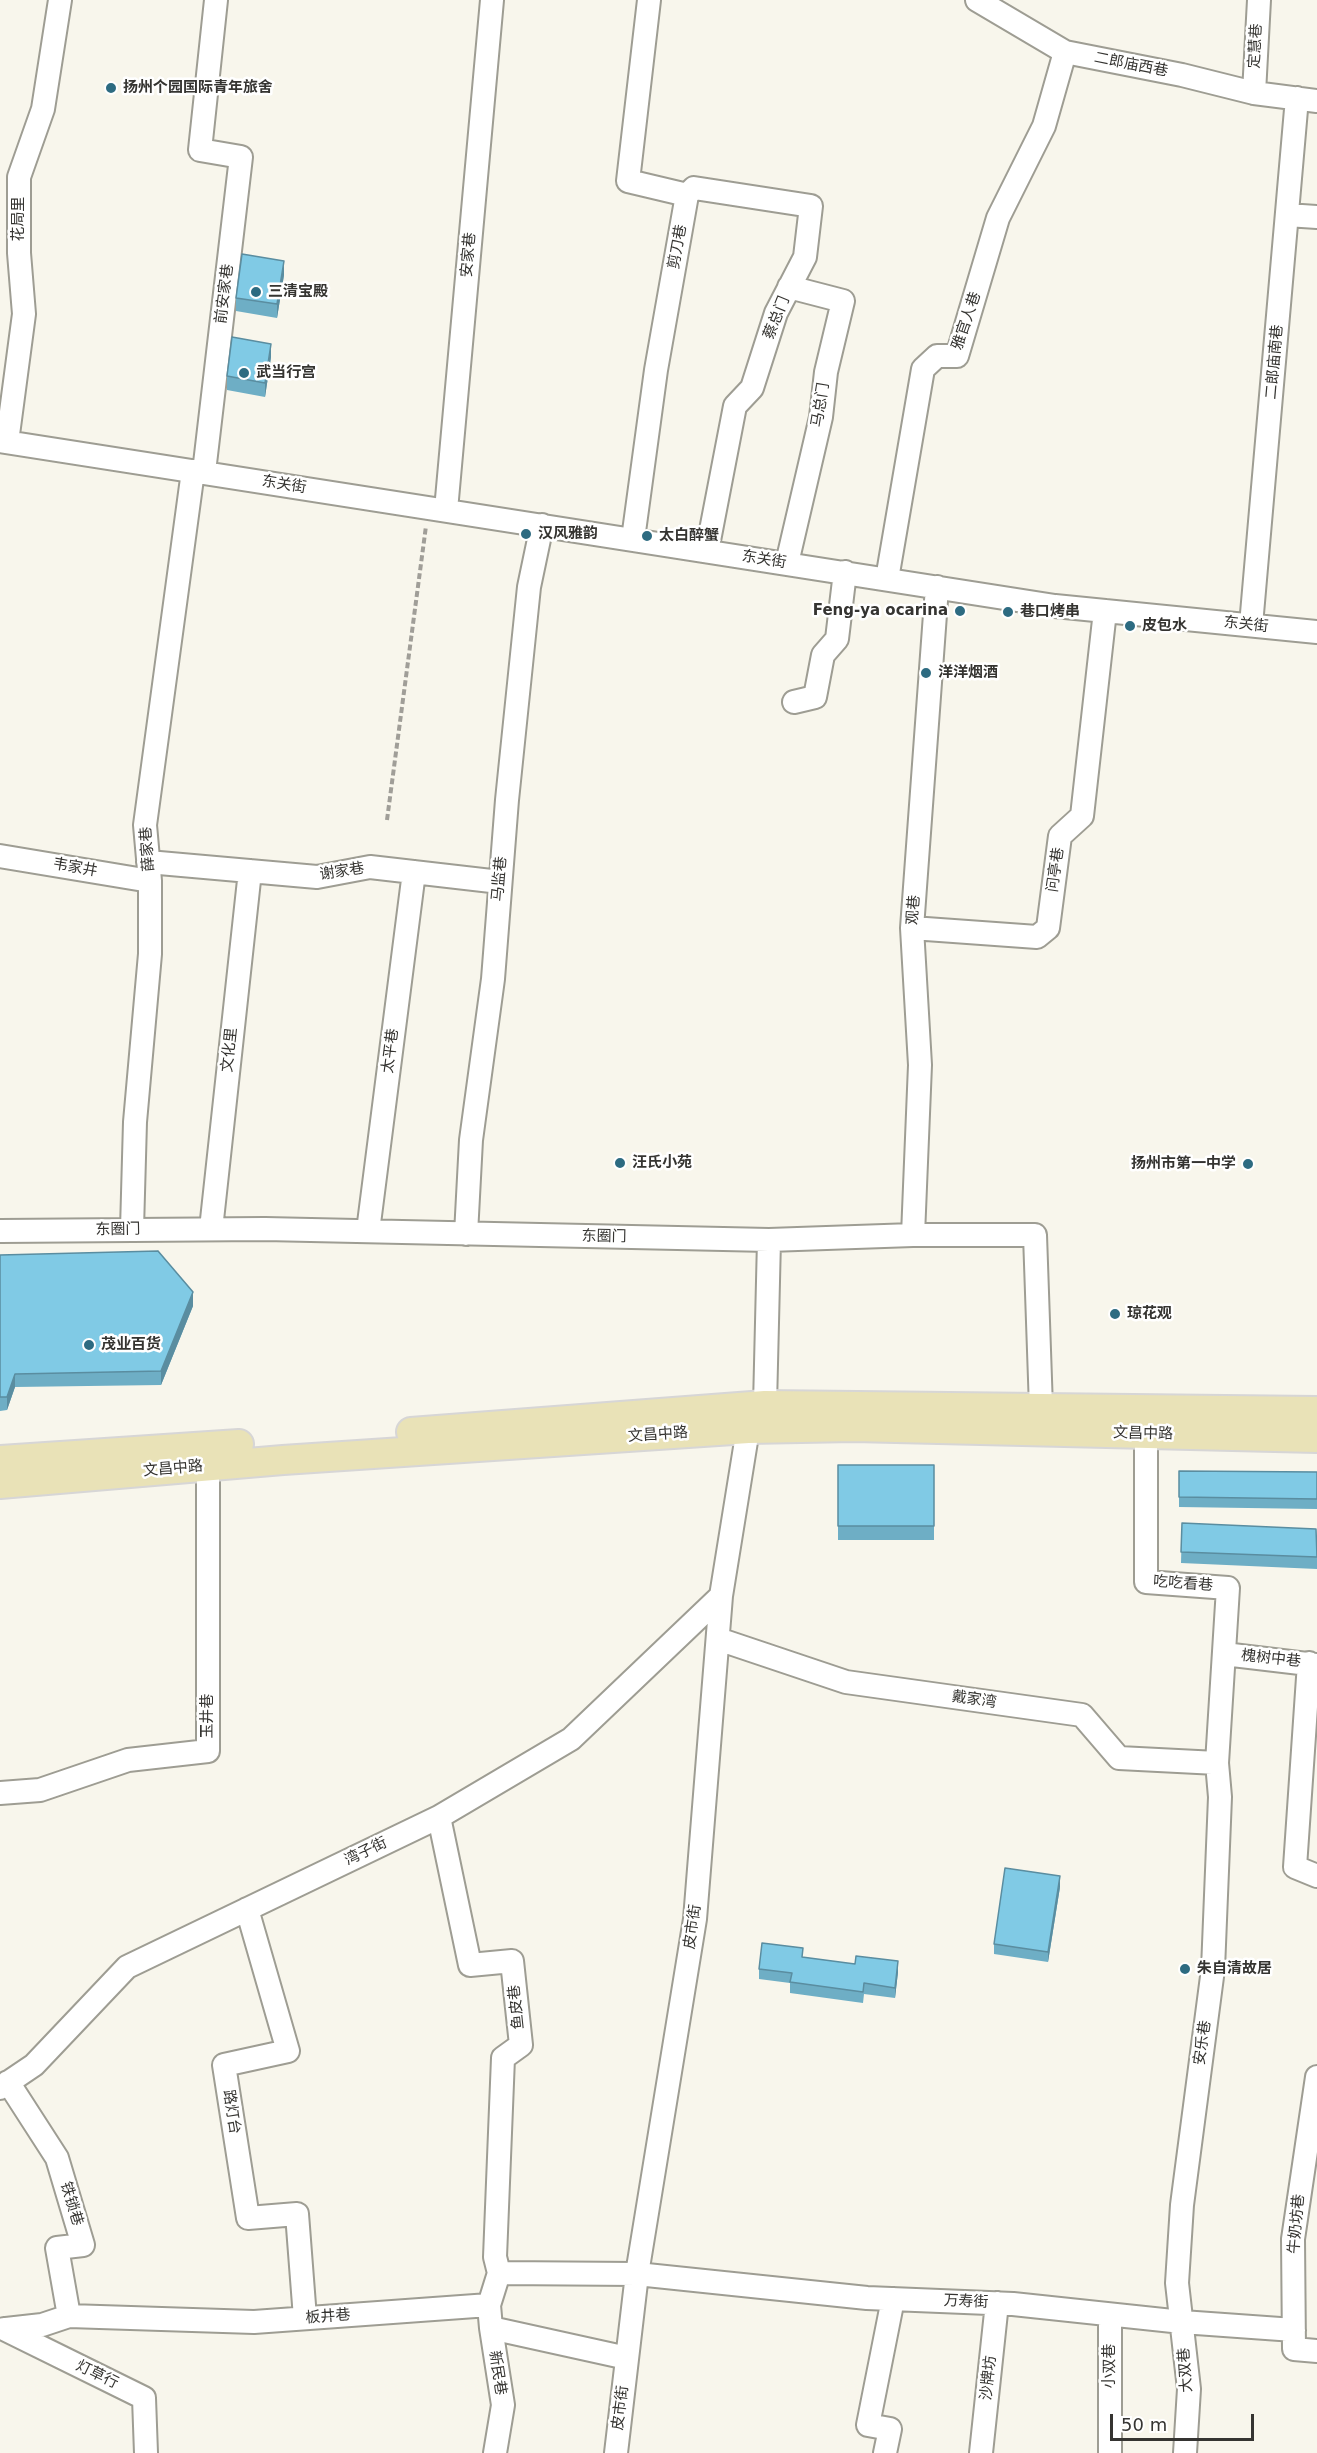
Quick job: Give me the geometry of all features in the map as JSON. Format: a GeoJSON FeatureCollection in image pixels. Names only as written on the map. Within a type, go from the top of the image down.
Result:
{"type":"FeatureCollection","features":[{"type":"Feature","properties":{"kind":"main road","name":"文昌中路"},"geometry":{"type":"LineString","coordinates":[[0,1460],[282,1442],[765,1405],[1317,1411]]}},
{"type":"Feature","properties":{"kind":"main road","name":"文昌中路"},"geometry":{"type":"LineString","coordinates":[[0,1484],[208,1466],[748,1429],[855,1427],[1317,1438]]}},
{"type":"Feature","properties":{"kind":"street","name":"花局里"},"geometry":{"type":"LineString","coordinates":[[4,442],[24,314],[19,253],[19,177],[43,109],[60,0]]}},
{"type":"Feature","properties":{"kind":"street","name":"前安家巷"},"geometry":{"type":"LineString","coordinates":[[198,472],[241,157],[200,150],[216,0]]}},
{"type":"Feature","properties":{"kind":"street","name":"安家巷"},"geometry":{"type":"LineString","coordinates":[[437,508],[492,0]]}},
{"type":"Feature","properties":{"kind":"street"},"geometry":{"type":"LineString","coordinates":[[649,0],[628,181],[687,195]]}},
{"type":"Feature","properties":{"kind":"street","name":"二郎庙西巷"},"geometry":{"type":"LineString","coordinates":[[977,0],[1065,52],[1182,75],[1254,93],[1307,99]]}},
{"type":"Feature","properties":{"kind":"street","name":"定慧巷"},"geometry":{"type":"LineString","coordinates":[[1254,93],[1259,0]]}},
{"type":"Feature","properties":{"kind":"street","name":"雅官人巷"},"geometry":{"type":"LineString","coordinates":[[887,579],[923,369],[937,356],[957,356],[998,218],[1044,126],[1065,52]]}},
{"type":"Feature","properties":{"kind":"street","name":"二郎庙南巷"},"geometry":{"type":"LineString","coordinates":[[1251,625],[1287,215],[1307,99]]}},
{"type":"Feature","properties":{"kind":"street","name":"蔡总门"},"geometry":{"type":"LineString","coordinates":[[687,195],[694,188],[811,206],[805,256],[776,313],[752,388],[735,406],[707,550]]}},
{"type":"Feature","properties":{"kind":"street","name":"剪刀巷"},"geometry":{"type":"LineString","coordinates":[[633,539],[656,370],[687,195]]}},
{"type":"Feature","properties":{"kind":"street"},"geometry":{"type":"LineString","coordinates":[[1287,215],[1317,217]]}},
{"type":"Feature","properties":{"kind":"street","name":"马总门"},"geometry":{"type":"LineString","coordinates":[[787,563],[821,417],[826,372],[843,301],[789,287]]}},
{"type":"Feature","properties":{"kind":"street","name":"东关街"},"geometry":{"type":"LineString","coordinates":[[4,442],[1055,606],[1317,632]]}},
{"type":"Feature","properties":{"kind":"street","name":"薛家巷"},"geometry":{"type":"LineString","coordinates":[[132,1230],[135,1122],[150,954],[149,872],[145,825],[198,472]]}},
{"type":"Feature","properties":{"kind":"street","name":"马监巷"},"geometry":{"type":"LineString","coordinates":[[466,1234],[471,1140],[493,979],[500,882],[529,587],[542,525]]}},
{"type":"Feature","properties":{"kind":"street"},"geometry":{"type":"LineString","coordinates":[[794,702],[815,697],[823,655],[837,639],[845,572]]}},
{"type":"Feature","properties":{"kind":"street","name":"观巷"},"geometry":{"type":"LineString","coordinates":[[913,1235],[920,1065],[912,928],[937,586]]}},
{"type":"Feature","properties":{"kind":"street","name":"问亭巷"},"geometry":{"type":"LineString","coordinates":[[912,928],[1036,937],[1048,928],[1060,836],[1082,816],[1105,611]]}},
{"type":"Feature","properties":{"kind":"street","name":"韦家井"},"geometry":{"type":"LineString","coordinates":[[0,856],[149,872]]}},
{"type":"Feature","properties":{"kind":"street","name":"谢家巷"},"geometry":{"type":"LineString","coordinates":[[149,872],[250,871],[317,877],[370,867],[500,882]]}},
{"type":"Feature","properties":{"kind":"street","name":"文化里"},"geometry":{"type":"LineString","coordinates":[[211,1229],[250,871]]}},
{"type":"Feature","properties":{"kind":"street","name":"太平巷"},"geometry":{"type":"LineString","coordinates":[[368,1231],[414,872]]}},
{"type":"Feature","properties":{"kind":"street","name":"东圈门"},"geometry":{"type":"LineString","coordinates":[[0,1231],[211,1229],[769,1240],[913,1235],[1035,1235],[1041,1408]]}},
{"type":"Feature","properties":{"kind":"street"},"geometry":{"type":"LineString","coordinates":[[765,1405],[769,1240]]}},
{"type":"Feature","properties":{"kind":"street","name":"皮市街"},"geometry":{"type":"LineString","coordinates":[[619,2453],[637,2274],[695,1919],[721,1596],[748,1429],[765,1405]]}},
{"type":"Feature","properties":{"kind":"street","name":"吃吃看巷"},"geometry":{"type":"LineString","coordinates":[[1146,1434],[1146,1582],[1228,1588],[1217,1763]]}},
{"type":"Feature","properties":{"kind":"street","name":"玉井巷"},"geometry":{"type":"LineString","coordinates":[[0,1793],[40,1790],[128,1760],[208,1751],[208,1466]]}},
{"type":"Feature","properties":{"kind":"street","name":"湾子街"},"geometry":{"type":"LineString","coordinates":[[4,2085],[34,2065],[127,1967],[439,1817],[571,1739],[721,1596]]}},
{"type":"Feature","properties":{"kind":"street","name":"戴家湾"},"geometry":{"type":"LineString","coordinates":[[718,1640],[846,1682],[1082,1714],[1119,1758],[1217,1763]]}},
{"type":"Feature","properties":{"kind":"street","name":"槐树中巷"},"geometry":{"type":"LineString","coordinates":[[1224,1654],[1313,1664]]}},
{"type":"Feature","properties":{"kind":"street"},"geometry":{"type":"LineString","coordinates":[[1313,1664],[1295,1867],[1317,1876]]}},
{"type":"Feature","properties":{"kind":"street","name":"安乐巷"},"geometry":{"type":"LineString","coordinates":[[1182,2322],[1178,2283],[1182,2205],[1213,1969],[1220,1797],[1217,1763]]}},
{"type":"Feature","properties":{"kind":"street","name":"鱼皮巷"},"geometry":{"type":"LineString","coordinates":[[439,1817],[470,1965],[512,1961],[521,2045],[502,2058],[495,2257],[500,2273],[489,2306]]}},
{"type":"Feature","properties":{"kind":"street","name":"路灯台"},"geometry":{"type":"LineString","coordinates":[[247,1909],[288,2051],[224,2065],[248,2218],[297,2214],[305,2318]]}},
{"type":"Feature","properties":{"kind":"street","name":"牛奶坊巷"},"geometry":{"type":"LineString","coordinates":[[1317,2077],[1293,2239],[1294,2349],[1317,2351]]}},
{"type":"Feature","properties":{"kind":"street","name":"铁锁巷"},"geometry":{"type":"LineString","coordinates":[[4,2085],[57,2158],[83,2245],[57,2248],[69,2316]]}},
{"type":"Feature","properties":{"kind":"street","name":"万寿街"},"geometry":{"type":"LineString","coordinates":[[500,2273],[637,2274],[893,2299],[997,2303],[1182,2322],[1294,2330]]}},
{"type":"Feature","properties":{"kind":"street"},"geometry":{"type":"LineString","coordinates":[[885,2453],[890,2429],[868,2425],[893,2299]]}},
{"type":"Feature","properties":{"kind":"street","name":"沙牌坊"},"geometry":{"type":"LineString","coordinates":[[981,2453],[997,2303]]}},
{"type":"Feature","properties":{"kind":"street"},"geometry":{"type":"LineString","coordinates":[[489,2306],[491,2328],[627,2358]]}},
{"type":"Feature","properties":{"kind":"street","name":"板井巷"},"geometry":{"type":"LineString","coordinates":[[3,2329],[42,2325],[69,2316],[254,2322],[489,2306]]}},
{"type":"Feature","properties":{"kind":"street","name":"小双巷"},"geometry":{"type":"LineString","coordinates":[[1110,2315],[1110,2453]]}},
{"type":"Feature","properties":{"kind":"street","name":"大双巷"},"geometry":{"type":"LineString","coordinates":[[1182,2322],[1189,2388],[1185,2453]]}},
{"type":"Feature","properties":{"kind":"street","name":"新民巷"},"geometry":{"type":"LineString","coordinates":[[491,2328],[502,2406],[495,2453]]}},
{"type":"Feature","properties":{"kind":"street","name":"灯草行"},"geometry":{"type":"LineString","coordinates":[[3,2329],[144,2398],[146,2453]]}},
{"type":"Feature","properties":{"kind":"path"},"geometry":{"type":"LineString","coordinates":[[387,820],[437,508]]}},
{"type":"Feature","properties":{"kind":"building"},"geometry":{"type":"Polygon","coordinates":[[[242,254],[284,261],[277,304],[236,298],[242,254]]]}},
{"type":"Feature","properties":{"kind":"building"},"geometry":{"type":"Polygon","coordinates":[[[232,337],[271,344],[265,383],[227,376],[232,337]]]}},
{"type":"Feature","properties":{"kind":"building","name":"茂业百货"},"geometry":{"type":"Polygon","coordinates":[[[158,1251],[193,1292],[161,1371],[15,1374],[7,1397],[0,1397],[0,1255],[158,1251]]]}},
{"type":"Feature","properties":{"kind":"building"},"geometry":{"type":"Polygon","coordinates":[[[838,1465],[934,1465],[934,1526],[838,1526],[838,1465]]]}},
{"type":"Feature","properties":{"kind":"building"},"geometry":{"type":"Polygon","coordinates":[[[1179,1471],[1317,1472],[1317,1499],[1179,1497],[1179,1471]]]}},
{"type":"Feature","properties":{"kind":"building"},"geometry":{"type":"Polygon","coordinates":[[[1182,1523],[1316,1529],[1317,1557],[1181,1552],[1182,1523]]]}},
{"type":"Feature","properties":{"kind":"building"},"geometry":{"type":"Polygon","coordinates":[[[1005,1868],[1060,1876],[1048,1952],[994,1944],[1005,1868]]]}},
{"type":"Feature","properties":{"kind":"building"},"geometry":{"type":"Polygon","coordinates":[[[762,1943],[803,1948],[802,1957],[855,1964],[856,1956],[898,1961],[895,1988],[864,1983],[863,1992],[790,1982],[792,1973],[759,1969],[762,1943]]]}},
{"type":"Feature","properties":{"kind":"place","name":"扬州个园国际青年旅舍"},"geometry":{"type":"Point","coordinates":[111,88]}},
{"type":"Feature","properties":{"kind":"place","name":"三清宝殿"},"geometry":{"type":"Point","coordinates":[256,292]}},
{"type":"Feature","properties":{"kind":"place","name":"武当行宫"},"geometry":{"type":"Point","coordinates":[244,373]}},
{"type":"Feature","properties":{"kind":"place","name":"汉风雅韵"},"geometry":{"type":"Point","coordinates":[526,534]}},
{"type":"Feature","properties":{"kind":"place","name":"太白醉蟹"},"geometry":{"type":"Point","coordinates":[647,536]}},
{"type":"Feature","properties":{"kind":"place","name":"Feng-ya ocarina"},"geometry":{"type":"Point","coordinates":[960,611]}},
{"type":"Feature","properties":{"kind":"place","name":"巷口烤串"},"geometry":{"type":"Point","coordinates":[1008,612]}},
{"type":"Feature","properties":{"kind":"place","name":"皮包水"},"geometry":{"type":"Point","coordinates":[1130,626]}},
{"type":"Feature","properties":{"kind":"place","name":"洋洋烟酒"},"geometry":{"type":"Point","coordinates":[926,673]}},
{"type":"Feature","properties":{"kind":"place","name":"汪氏小苑"},"geometry":{"type":"Point","coordinates":[620,1163]}},
{"type":"Feature","properties":{"kind":"place","name":"扬州市第一中学"},"geometry":{"type":"Point","coordinates":[1248,1164]}},
{"type":"Feature","properties":{"kind":"place","name":"琼花观"},"geometry":{"type":"Point","coordinates":[1115,1314]}},
{"type":"Feature","properties":{"kind":"place","name":"茂业百货"},"geometry":{"type":"Point","coordinates":[89,1345]}},
{"type":"Feature","properties":{"kind":"place","name":"朱自清故居"},"geometry":{"type":"Point","coordinates":[1185,1969]}}]}
